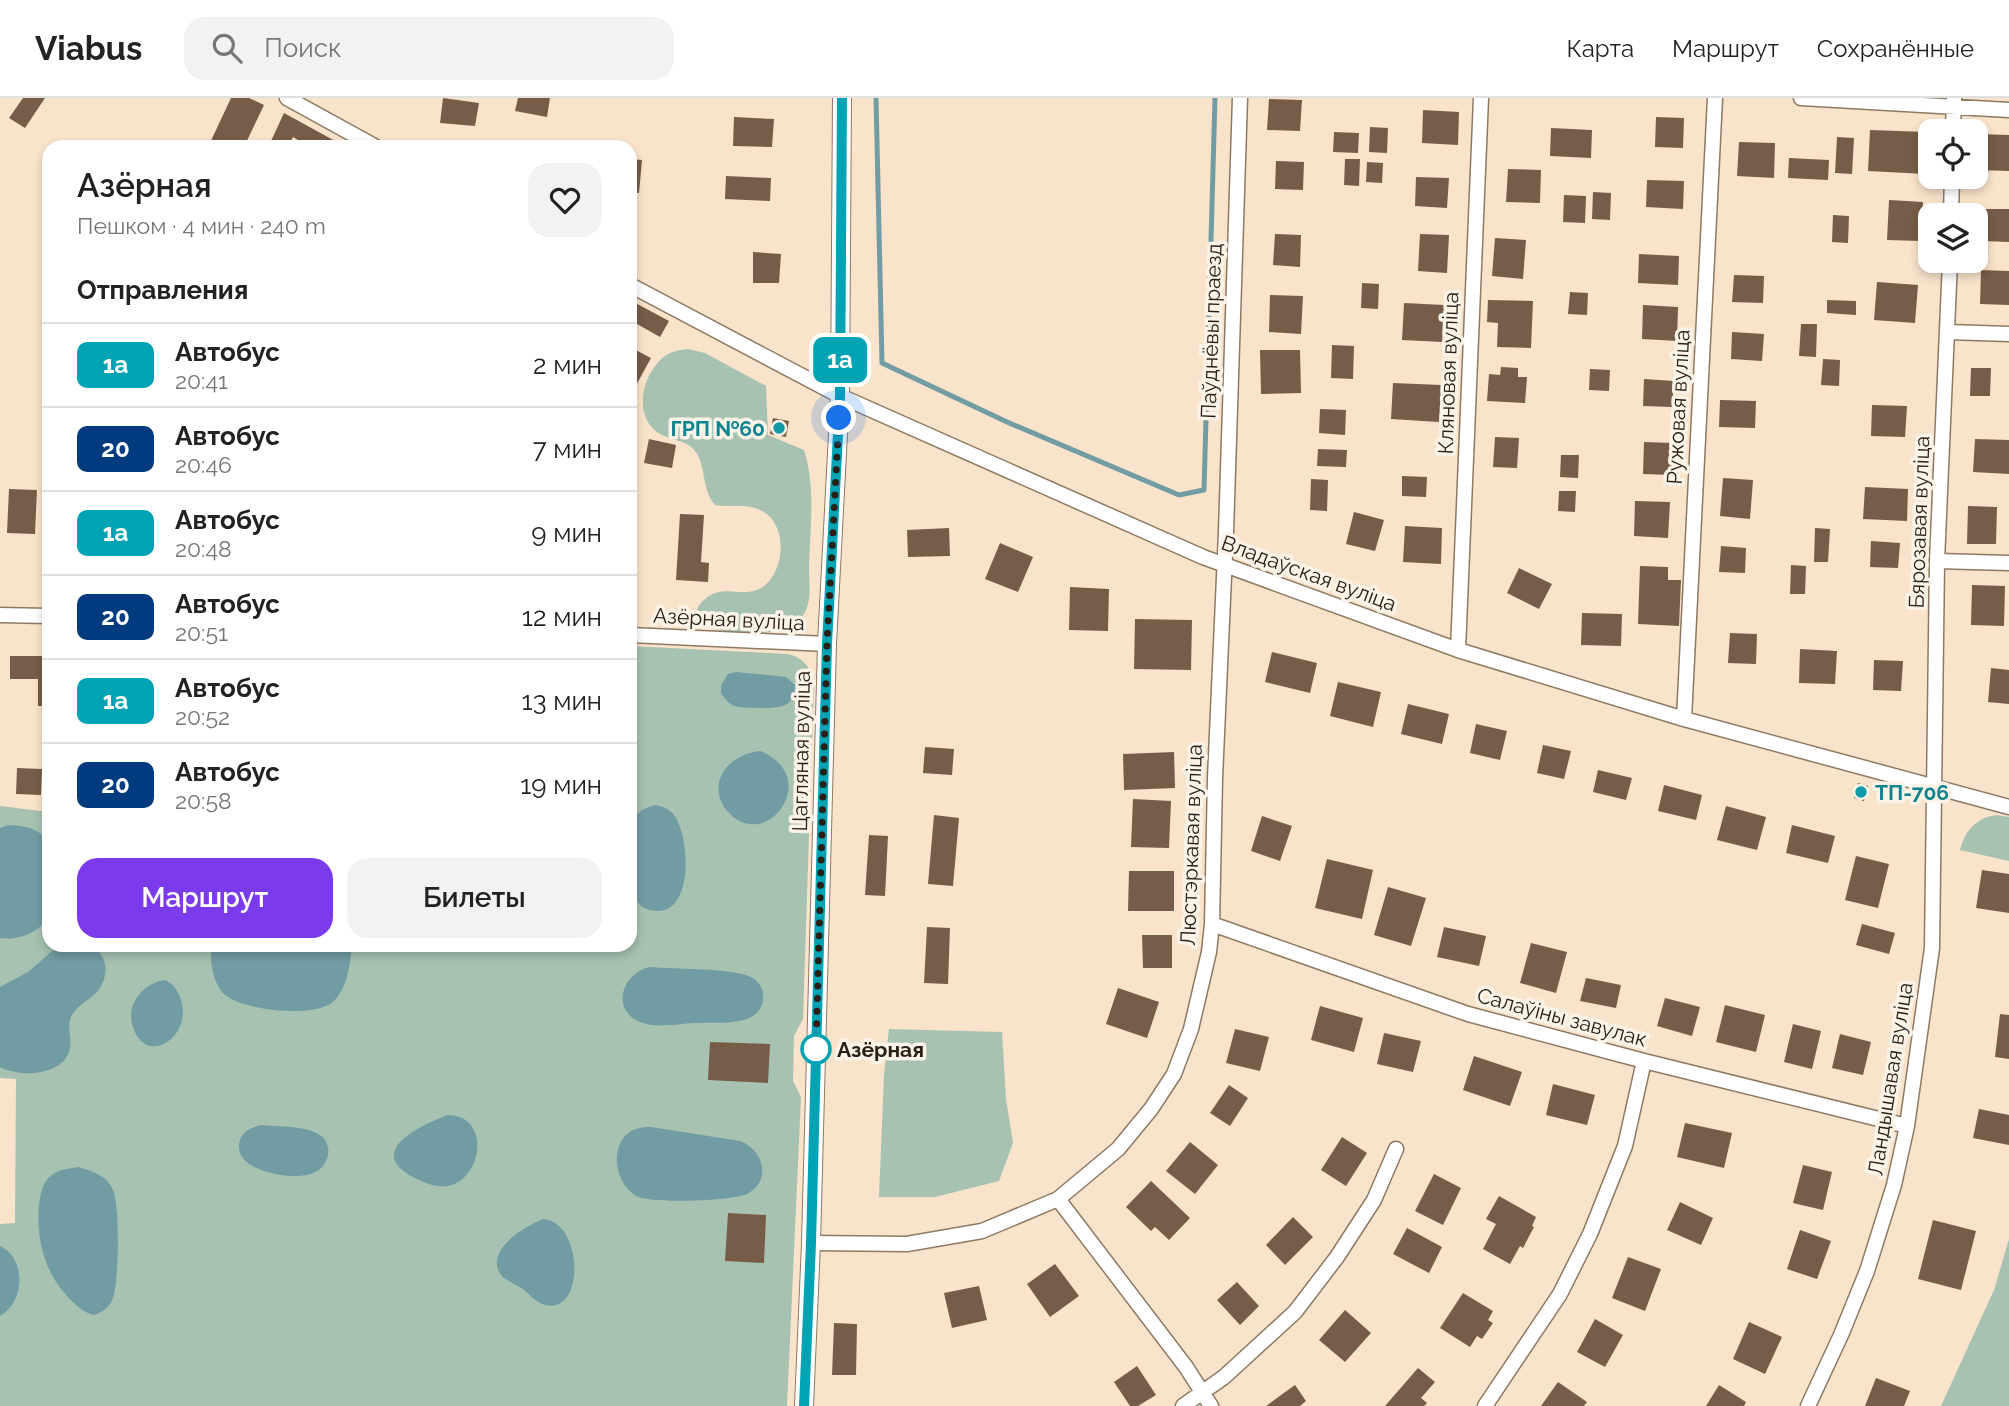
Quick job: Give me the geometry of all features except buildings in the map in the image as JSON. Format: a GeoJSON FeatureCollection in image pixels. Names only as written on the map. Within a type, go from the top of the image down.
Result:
{"type":"FeatureCollection","features":[{"type":"Feature","properties":{"kind":"street"},"geometry":{"type":"LineString","coordinates":[[287,98],[363,140]]}},
{"type":"Feature","properties":{"kind":"street","name":"Цагляная вуліца"},"geometry":{"type":"LineString","coordinates":[[804,1406],[827,644],[840,396],[842,98]]}},
{"type":"Feature","properties":{"kind":"street","name":"Паўднёвы праезд"},"geometry":{"type":"LineString","coordinates":[[1225,565],[1240,98]]}},
{"type":"Feature","properties":{"kind":"street","name":"Кляновая вуліца"},"geometry":{"type":"LineString","coordinates":[[1458,650],[1480,98]]}},
{"type":"Feature","properties":{"kind":"street","name":"Ружовая вуліца"},"geometry":{"type":"LineString","coordinates":[[1684,719],[1715,98]]}},
{"type":"Feature","properties":{"kind":"street"},"geometry":{"type":"LineString","coordinates":[[1801,98],[1954,103],[2009,110]]}},
{"type":"Feature","properties":{"kind":"street","name":"Бярозавая вуліца"},"geometry":{"type":"LineString","coordinates":[[1933,786],[1937,561],[1950,273]]}},
{"type":"Feature","properties":{"kind":"street","name":"Владаўская вуліца"},"geometry":{"type":"LineString","coordinates":[[637,289],[840,396],[1203,558],[1458,650],[1684,719],[2009,807]]}},
{"type":"Feature","properties":{"kind":"street"},"geometry":{"type":"LineString","coordinates":[[1948,332],[2009,334]]}},
{"type":"Feature","properties":{"kind":"street"},"geometry":{"type":"LineString","coordinates":[[1937,561],[2009,563]]}},
{"type":"Feature","properties":{"kind":"street","name":"Люстэркавая вуліца"},"geometry":{"type":"LineString","coordinates":[[811,1243],[907,1244],[957,1236],[982,1231],[1058,1199],[1118,1149],[1151,1110],[1174,1074],[1191,1029],[1209,952],[1212,924],[1215,778],[1225,565]]}},
{"type":"Feature","properties":{"kind":"street"},"geometry":{"type":"LineString","coordinates":[[0,615],[42,616]]}},
{"type":"Feature","properties":{"kind":"street","name":"Азёрная вуліца"},"geometry":{"type":"LineString","coordinates":[[637,635],[827,644]]}},
{"type":"Feature","properties":{"kind":"street","name":"Ландышавая вуліца"},"geometry":{"type":"LineString","coordinates":[[1808,1406],[1867,1271],[1894,1185],[1907,1126],[1932,948],[1933,786]]}},
{"type":"Feature","properties":{"kind":"street","name":"Салаўіны завулак"},"geometry":{"type":"LineString","coordinates":[[1212,924],[1468,1014],[1907,1126]]}},
{"type":"Feature","properties":{"kind":"street"},"geometry":{"type":"LineString","coordinates":[[1485,1406],[1560,1294],[1590,1234],[1625,1146],[1644,1061]]}},
{"type":"Feature","properties":{"kind":"street"},"geometry":{"type":"LineString","coordinates":[[1183,1406],[1224,1377],[1295,1312],[1337,1257],[1374,1200],[1395,1149]]}},
{"type":"Feature","properties":{"kind":"street"},"geometry":{"type":"LineString","coordinates":[[1058,1199],[1186,1367],[1211,1406]]}},
{"type":"Feature","properties":{"kind":"green space"},"geometry":{"type":"Polygon","coordinates":[[[688,349],[705,353],[766,386],[768,435],[804,450],[811,493],[809,595],[803,616],[785,629],[760,633],[716,630],[698,619],[698,608],[715,593],[748,592],[761,588],[775,572],[781,550],[777,527],[771,518],[751,507],[715,505],[695,451],[688,445],[654,430],[645,416],[644,390],[650,374],[666,356],[688,349]]]}},
{"type":"Feature","properties":{"kind":"green space"},"geometry":{"type":"Polygon","coordinates":[[[637,646],[788,654],[806,664],[814,682],[803,1019],[794,1036],[793,1081],[801,1097],[787,1406],[0,1406],[0,1224],[15,1223],[16,1079],[0,1078],[0,806],[42,811],[42,952],[637,952],[637,646]]]}},
{"type":"Feature","properties":{"kind":"green space"},"geometry":{"type":"Polygon","coordinates":[[[1996,815],[2009,817],[2009,861],[1960,850],[1972,826],[1996,815]]]}},
{"type":"Feature","properties":{"kind":"green space"},"geometry":{"type":"Polygon","coordinates":[[[889,1029],[1002,1032],[1006,1099],[1013,1143],[999,1181],[935,1197],[879,1197],[884,1075],[889,1029]]]}},
{"type":"Feature","properties":{"kind":"green space"},"geometry":{"type":"Polygon","coordinates":[[[2009,1239],[2009,1406],[1941,1406],[1994,1290],[2009,1239]]]}},
{"type":"Feature","properties":{"kind":"water"},"geometry":{"type":"Polygon","coordinates":[[[736,672],[786,677],[795,685],[792,698],[784,705],[773,708],[732,705],[721,693],[721,685],[728,674],[736,672]]]}},
{"type":"Feature","properties":{"kind":"water"},"geometry":{"type":"Polygon","coordinates":[[[760,751],[777,762],[786,775],[788,790],[776,815],[764,822],[750,824],[736,819],[728,812],[718,789],[723,772],[728,766],[743,756],[760,751]]]}},
{"type":"Feature","properties":{"kind":"water"},"geometry":{"type":"Polygon","coordinates":[[[656,805],[668,810],[674,815],[683,839],[683,887],[678,899],[669,908],[657,911],[646,909],[637,901],[637,814],[656,805]]]}},
{"type":"Feature","properties":{"kind":"water"},"geometry":{"type":"Polygon","coordinates":[[[9,825],[21,826],[42,835],[42,925],[29,934],[7,939],[0,938],[0,828],[9,825]]]}},
{"type":"Feature","properties":{"kind":"water"},"geometry":{"type":"Polygon","coordinates":[[[51,952],[99,952],[105,966],[101,987],[72,1015],[69,1023],[70,1048],[66,1057],[51,1069],[19,1073],[0,1067],[0,987],[28,972],[51,952]]]}},
{"type":"Feature","properties":{"kind":"water"},"geometry":{"type":"Polygon","coordinates":[[[211,952],[351,952],[345,982],[334,1001],[325,1007],[295,1011],[260,1008],[231,999],[222,992],[216,981],[211,952]]]}},
{"type":"Feature","properties":{"kind":"water"},"geometry":{"type":"Polygon","coordinates":[[[649,967],[717,970],[742,974],[761,986],[762,1005],[757,1013],[740,1021],[661,1025],[640,1022],[626,1010],[623,993],[631,977],[649,967]]]}},
{"type":"Feature","properties":{"kind":"water"},"geometry":{"type":"Polygon","coordinates":[[[165,980],[175,988],[181,1000],[183,1014],[180,1026],[166,1043],[147,1045],[139,1039],[133,1027],[131,1019],[134,1003],[143,990],[165,980]]]}},
{"type":"Feature","properties":{"kind":"water"},"geometry":{"type":"Polygon","coordinates":[[[448,1115],[464,1119],[473,1128],[477,1142],[476,1156],[470,1170],[460,1181],[446,1186],[429,1184],[408,1174],[397,1165],[394,1155],[397,1146],[406,1137],[448,1115]]]}},
{"type":"Feature","properties":{"kind":"water"},"geometry":{"type":"Polygon","coordinates":[[[261,1125],[299,1128],[320,1135],[328,1148],[325,1164],[315,1172],[296,1176],[278,1175],[249,1164],[239,1149],[240,1140],[248,1130],[261,1125]]]}},
{"type":"Feature","properties":{"kind":"water"},"geometry":{"type":"Polygon","coordinates":[[[651,1127],[740,1141],[748,1145],[755,1151],[762,1166],[760,1182],[747,1194],[725,1198],[673,1201],[636,1196],[629,1191],[620,1176],[618,1150],[626,1135],[638,1128],[651,1127]]]}},
{"type":"Feature","properties":{"kind":"water"},"geometry":{"type":"Polygon","coordinates":[[[78,1167],[94,1172],[107,1181],[113,1190],[117,1211],[115,1289],[108,1307],[94,1315],[79,1307],[59,1286],[47,1265],[40,1241],[38,1217],[42,1188],[52,1175],[78,1167]]]}},
{"type":"Feature","properties":{"kind":"water"},"geometry":{"type":"Polygon","coordinates":[[[543,1219],[557,1224],[567,1236],[572,1251],[572,1285],[566,1298],[556,1305],[536,1301],[503,1277],[497,1263],[498,1255],[510,1239],[543,1219]]]}},
{"type":"Feature","properties":{"kind":"water"},"geometry":{"type":"Polygon","coordinates":[[[0,1246],[15,1260],[20,1281],[14,1301],[0,1316],[0,1246]]]}},
{"type":"Feature","properties":{"kind":"waterway"},"geometry":{"type":"LineString","coordinates":[[876,98],[882,363],[1007,422],[1179,495],[1204,490],[1215,98]]}},
{"type":"Feature","properties":{"kind":"bus line","name":"1а"},"geometry":{"type":"LineString","coordinates":[[804,1406],[827,644],[840,396],[842,98]]}},
{"type":"Feature","properties":{"kind":"place","name":"ГРП №60"},"geometry":{"type":"Point","coordinates":[779,428]}},
{"type":"Feature","properties":{"kind":"place","name":"ТП-706"},"geometry":{"type":"Point","coordinates":[1861,792]}},
{"type":"Feature","properties":{"kind":"place","name":"Азёрная"},"geometry":{"type":"Point","coordinates":[816,1049]}},
{"type":"Feature","properties":{"kind":"route"},"geometry":{"type":"LineString","coordinates":[[816,1049],[827,644],[839,418]]}}]}
